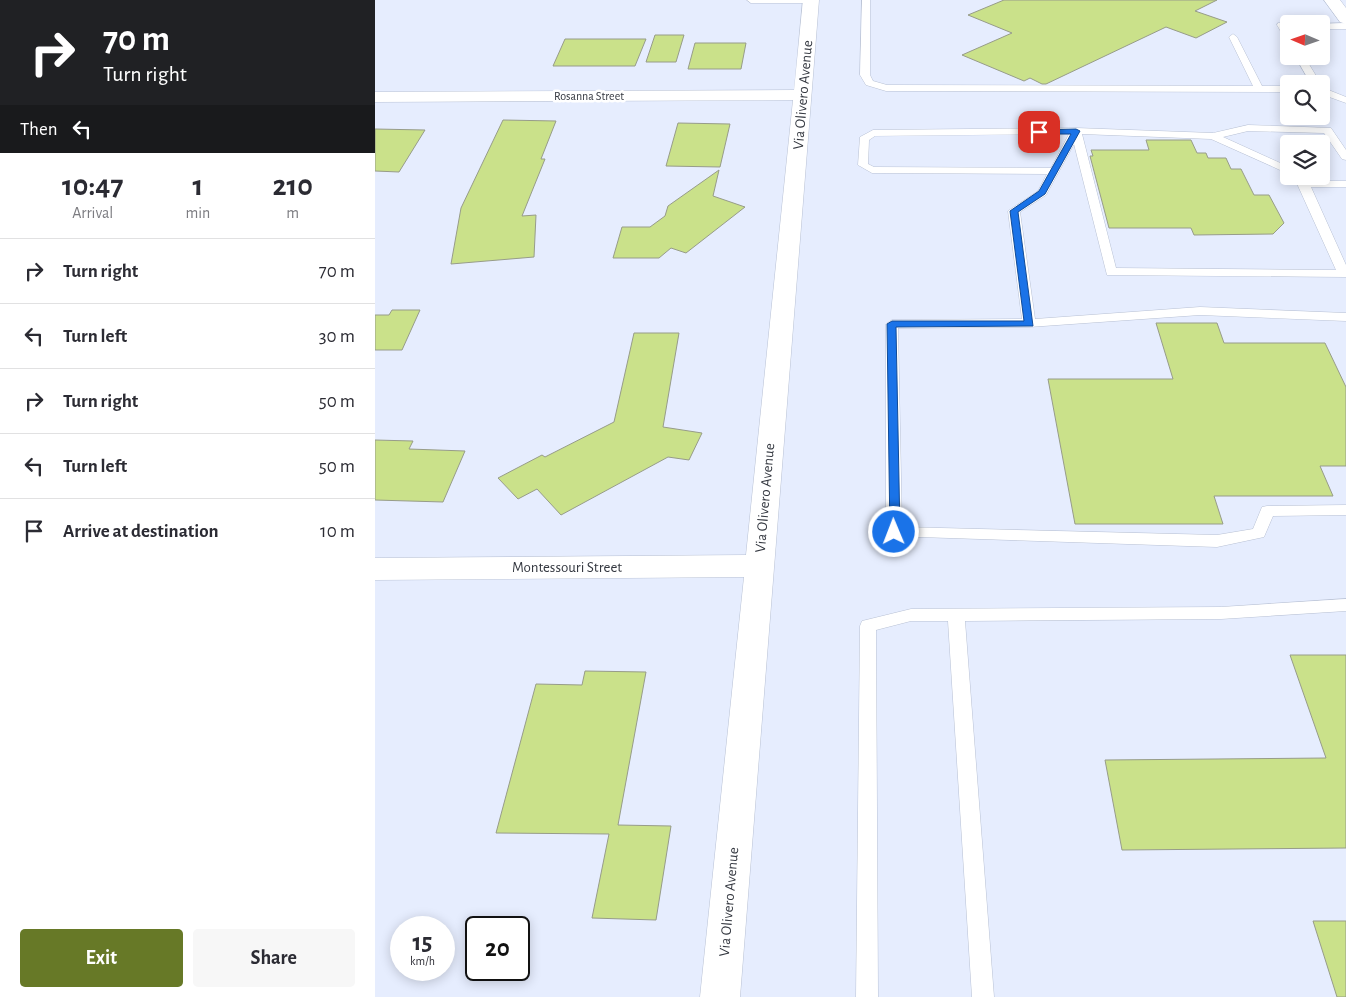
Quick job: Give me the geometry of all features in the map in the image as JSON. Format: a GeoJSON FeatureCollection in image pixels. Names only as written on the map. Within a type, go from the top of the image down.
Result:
{"type":"FeatureCollection","features":[{"type":"Feature","properties":{"kind":"street","name":"Via Olivero Avenue"},"geometry":{"type":"LineString","coordinates":[[720,997],[811,0]]}},
{"type":"Feature","properties":{"kind":"street"},"geometry":{"type":"LineString","coordinates":[[1332,0],[1346,19]]}},
{"type":"Feature","properties":{"kind":"street","name":"Rosanna Street"},"geometry":{"type":"LineString","coordinates":[[375,97],[803,94]]}},
{"type":"Feature","properties":{"kind":"street","name":"Montessouri Street"},"geometry":{"type":"LineString","coordinates":[[375,569],[759,566]]}},
{"type":"Feature","properties":{"kind":"lane"},"geometry":{"type":"LineString","coordinates":[[751,0],[811,0]]}},
{"type":"Feature","properties":{"kind":"lane"},"geometry":{"type":"LineString","coordinates":[[866,0],[865,75],[869,83],[886,88],[1280,89]]}},
{"type":"Feature","properties":{"kind":"lane"},"geometry":{"type":"LineString","coordinates":[[1330,26],[1346,26]]}},
{"type":"Feature","properties":{"kind":"lane"},"geometry":{"type":"LineString","coordinates":[[1233,37],[1259,89]]}},
{"type":"Feature","properties":{"kind":"lane"},"geometry":{"type":"LineString","coordinates":[[1330,90],[1346,89]]}},
{"type":"Feature","properties":{"kind":"lane"},"geometry":{"type":"LineString","coordinates":[[1330,94],[1346,100]]}},
{"type":"Feature","properties":{"kind":"lane"},"geometry":{"type":"LineString","coordinates":[[1053,171],[872,170],[863,164],[864,139],[873,133],[1076,131],[1213,136],[1248,128],[1327,130],[1346,157]]}},
{"type":"Feature","properties":{"kind":"lane"},"geometry":{"type":"LineString","coordinates":[[1029,324],[1014,211],[1042,192],[1076,131]]}},
{"type":"Feature","properties":{"kind":"lane"},"geometry":{"type":"LineString","coordinates":[[1076,131],[1111,272],[1345,274],[1303,185]]}},
{"type":"Feature","properties":{"kind":"lane"},"geometry":{"type":"LineString","coordinates":[[1213,136],[1280,167]]}},
{"type":"Feature","properties":{"kind":"lane"},"geometry":{"type":"LineString","coordinates":[[1330,183],[1346,184]]}},
{"type":"Feature","properties":{"kind":"lane"},"geometry":{"type":"LineString","coordinates":[[1346,317],[1200,311],[1029,324],[892,324],[894,532],[1217,541],[1259,533],[1267,512],[1346,510]]}},
{"type":"Feature","properties":{"kind":"lane"},"geometry":{"type":"LineString","coordinates":[[867,997],[868,626],[911,615],[1221,613],[1346,605]]}},
{"type":"Feature","properties":{"kind":"lane"},"geometry":{"type":"LineString","coordinates":[[956,614],[983,997]]}},
{"type":"Feature","properties":{"kind":"building"},"geometry":{"type":"Polygon","coordinates":[[[1004,0],[1217,0],[1195,11],[1227,22],[1196,38],[1166,27],[1046,84],[1042,84],[1030,78],[1024,81],[962,55],[1012,33],[968,15],[1004,0]]]}},
{"type":"Feature","properties":{"kind":"building"},"geometry":{"type":"Polygon","coordinates":[[[655,35],[684,35],[676,62],[646,62],[655,35]]]}},
{"type":"Feature","properties":{"kind":"building"},"geometry":{"type":"Polygon","coordinates":[[[565,39],[646,39],[635,66],[553,66],[565,39]]]}},
{"type":"Feature","properties":{"kind":"building"},"geometry":{"type":"Polygon","coordinates":[[[695,43],[746,43],[741,69],[688,69],[695,43]]]}},
{"type":"Feature","properties":{"kind":"building"},"geometry":{"type":"Polygon","coordinates":[[[503,120],[556,121],[541,159],[545,159],[522,216],[536,215],[534,257],[451,264],[461,208],[503,120]]]}},
{"type":"Feature","properties":{"kind":"building"},"geometry":{"type":"Polygon","coordinates":[[[678,123],[730,124],[720,167],[666,166],[678,123]]]}},
{"type":"Feature","properties":{"kind":"building"},"geometry":{"type":"Polygon","coordinates":[[[375,129],[425,130],[399,172],[375,171],[375,129]]]}},
{"type":"Feature","properties":{"kind":"building"},"geometry":{"type":"Polygon","coordinates":[[[1146,140],[1191,140],[1197,153],[1206,153],[1208,158],[1226,158],[1231,169],[1241,169],[1254,195],[1269,195],[1284,223],[1273,234],[1194,235],[1191,228],[1109,228],[1090,156],[1093,156],[1091,150],[1149,150],[1146,140]]]}},
{"type":"Feature","properties":{"kind":"building"},"geometry":{"type":"Polygon","coordinates":[[[719,170],[713,196],[745,207],[686,253],[671,248],[659,258],[613,258],[622,227],[650,227],[665,216],[668,206],[719,170]]]}},
{"type":"Feature","properties":{"kind":"building"},"geometry":{"type":"Polygon","coordinates":[[[392,310],[420,310],[402,350],[375,350],[375,315],[389,315],[392,310]]]}},
{"type":"Feature","properties":{"kind":"building"},"geometry":{"type":"Polygon","coordinates":[[[1156,323],[1217,323],[1224,343],[1325,343],[1346,387],[1346,466],[1320,466],[1333,496],[1214,496],[1223,524],[1075,524],[1048,379],[1173,379],[1156,323]]]}},
{"type":"Feature","properties":{"kind":"building"},"geometry":{"type":"Polygon","coordinates":[[[634,333],[679,333],[663,427],[702,433],[689,460],[668,457],[561,515],[537,489],[518,499],[498,478],[542,455],[545,457],[614,422],[634,333]]]}},
{"type":"Feature","properties":{"kind":"building"},"geometry":{"type":"Polygon","coordinates":[[[375,440],[413,441],[409,449],[465,451],[443,502],[375,500],[375,440]]]}},
{"type":"Feature","properties":{"kind":"building"},"geometry":{"type":"Polygon","coordinates":[[[1290,655],[1346,655],[1346,848],[1122,850],[1105,760],[1326,758],[1290,655]]]}},
{"type":"Feature","properties":{"kind":"building"},"geometry":{"type":"Polygon","coordinates":[[[585,671],[646,672],[618,825],[671,826],[656,920],[592,918],[609,834],[496,833],[536,684],[582,685],[585,671]]]}},
{"type":"Feature","properties":{"kind":"building"},"geometry":{"type":"Polygon","coordinates":[[[1313,921],[1346,921],[1346,997],[1337,997],[1313,921]]]}},
{"type":"Feature","properties":{"kind":"route"},"geometry":{"type":"LineString","coordinates":[[894,532],[892,324],[1029,324],[1014,211],[1042,192],[1076,131],[1039,132]]}}]}
